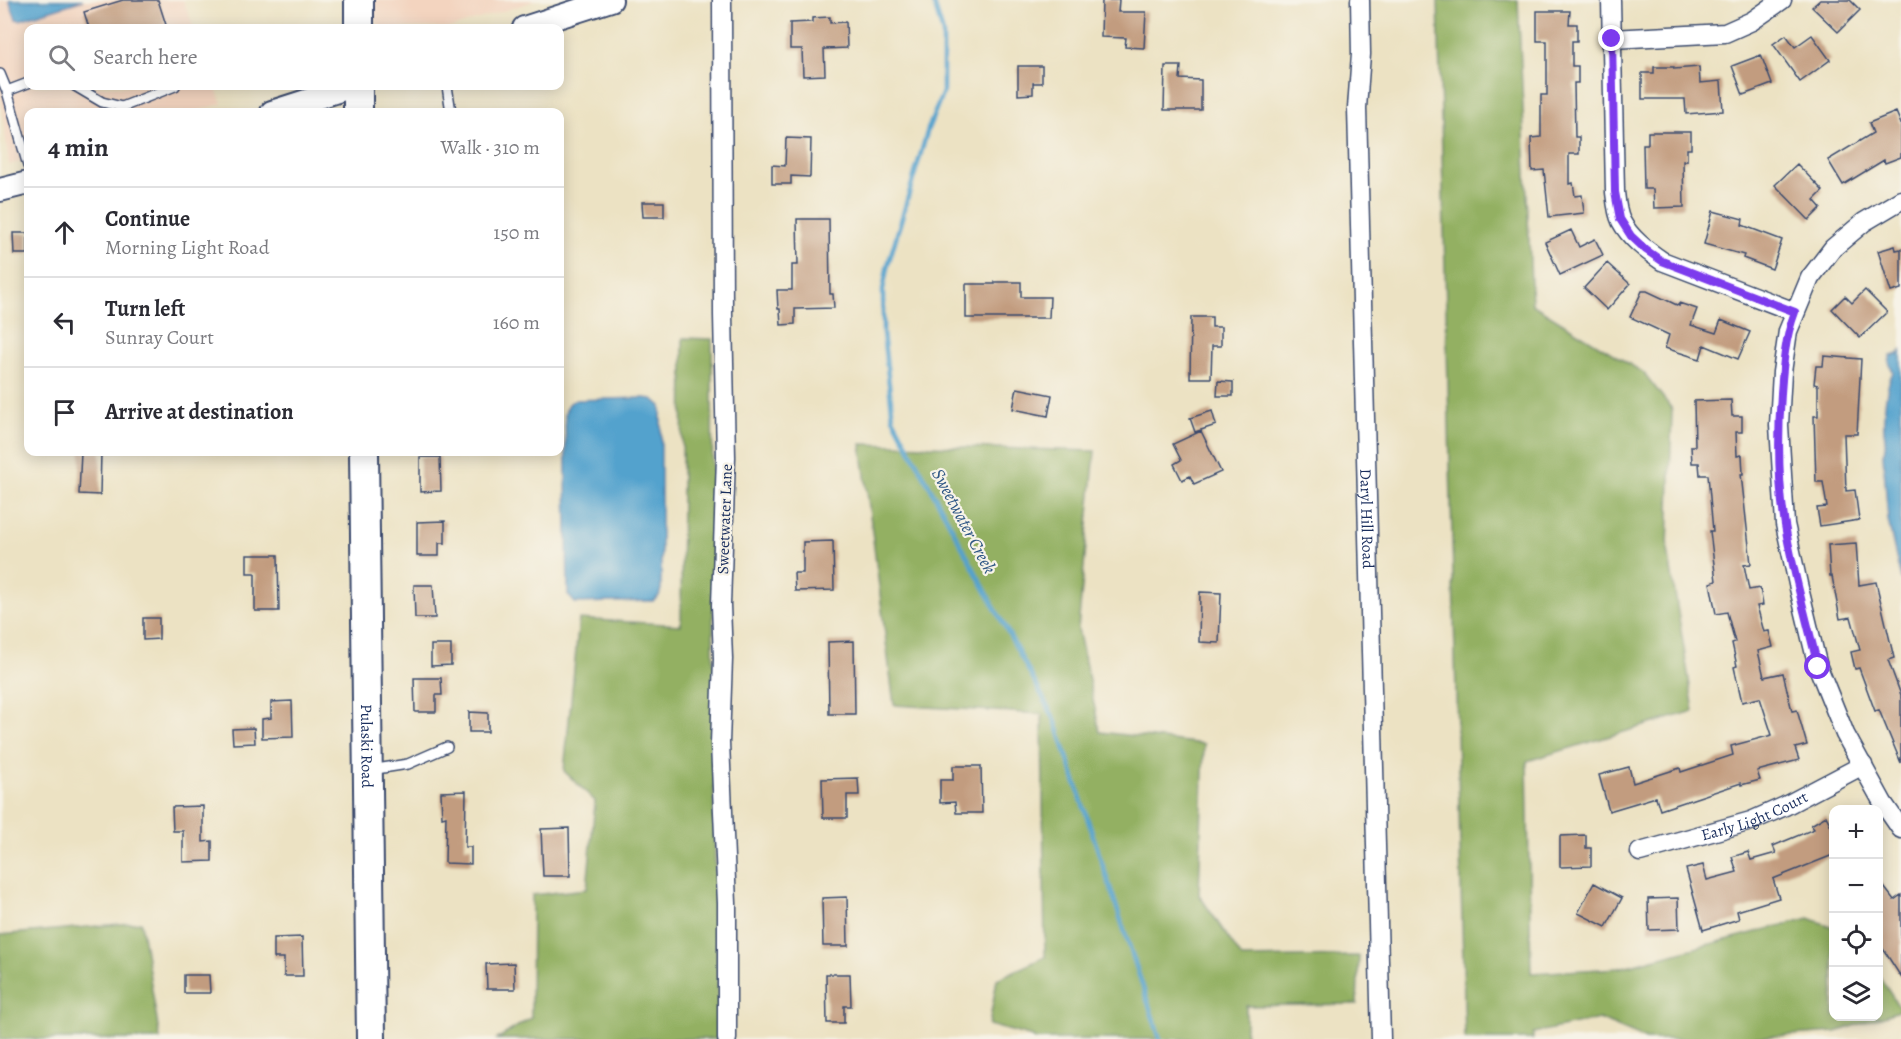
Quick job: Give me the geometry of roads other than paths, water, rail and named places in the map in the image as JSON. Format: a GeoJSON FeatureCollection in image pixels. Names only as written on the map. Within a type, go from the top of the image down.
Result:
{"type":"FeatureCollection","features":[{"type":"Feature","properties":{"kind":"main road"},"geometry":{"type":"LineString","coordinates":[[358,24],[359,0]]}},
{"type":"Feature","properties":{"kind":"main road"},"geometry":{"type":"LineString","coordinates":[[358,90],[358,108]]}},
{"type":"Feature","properties":{"kind":"main road","name":"Pulaski Road"},"geometry":{"type":"LineString","coordinates":[[364,456],[371,1039]]}},
{"type":"Feature","properties":{"kind":"street"},"geometry":{"type":"LineString","coordinates":[[536,24],[611,0]]}},
{"type":"Feature","properties":{"kind":"street","name":"Sweetwater Lane"},"geometry":{"type":"LineString","coordinates":[[722,0],[726,458],[721,605],[723,659],[720,743],[727,903],[727,1039]]}},
{"type":"Feature","properties":{"kind":"street","name":"Daryl Hill Road"},"geometry":{"type":"LineString","coordinates":[[1360,0],[1361,54],[1356,108],[1381,1039]]}},
{"type":"Feature","properties":{"kind":"street"},"geometry":{"type":"LineString","coordinates":[[1611,0],[1615,192],[1620,219],[1631,236],[1662,261],[1795,312]]}},
{"type":"Feature","properties":{"kind":"street"},"geometry":{"type":"LineString","coordinates":[[1612,39],[1725,33],[1752,21],[1782,0]]}},
{"type":"Feature","properties":{"kind":"street"},"geometry":{"type":"LineString","coordinates":[[284,108],[341,90]]}},
{"type":"Feature","properties":{"kind":"street"},"geometry":{"type":"LineString","coordinates":[[0,190],[24,184]]}},
{"type":"Feature","properties":{"kind":"street"},"geometry":{"type":"LineString","coordinates":[[1901,200],[1864,222],[1833,248],[1810,278],[1788,331],[1782,372],[1779,425],[1785,524],[1818,667],[1845,734],[1883,803],[1901,829]]}},
{"type":"Feature","properties":{"kind":"street","name":"Early Light Court"},"geometry":{"type":"LineString","coordinates":[[1640,852],[1751,821],[1863,765]]}},
{"type":"Feature","properties":{"kind":"lane"},"geometry":{"type":"LineString","coordinates":[[0,74],[24,152]]}},
{"type":"Feature","properties":{"kind":"lane"},"geometry":{"type":"LineString","coordinates":[[7,91],[24,85]]}},
{"type":"Feature","properties":{"kind":"lane"},"geometry":{"type":"LineString","coordinates":[[82,90],[102,102],[122,107],[165,90]]}},
{"type":"Feature","properties":{"kind":"lane"},"geometry":{"type":"LineString","coordinates":[[448,90],[450,108]]}},
{"type":"Feature","properties":{"kind":"lane"},"geometry":{"type":"LineString","coordinates":[[368,770],[408,765],[447,747]]}},
{"type":"Feature","properties":{"kind":"water"},"geometry":{"type":"Polygon","coordinates":[[[9,0],[83,0],[20,20],[16,19],[9,0]]]}},
{"type":"Feature","properties":{"kind":"water"},"geometry":{"type":"Polygon","coordinates":[[[1901,351],[1901,580],[1888,520],[1883,454],[1886,400],[1888,384],[1893,372],[1889,362],[1891,356],[1901,351]]]}},
{"type":"Feature","properties":{"kind":"water"},"geometry":{"type":"Polygon","coordinates":[[[653,399],[661,406],[661,589],[659,596],[653,601],[575,603],[568,595],[565,413],[568,405],[574,400],[653,399]]]}},
{"type":"Feature","properties":{"kind":"waterway","name":"Sweetwater Creek"},"geometry":{"type":"LineString","coordinates":[[933,0],[943,33],[943,92],[928,129],[887,268],[883,290],[883,333],[893,418],[1055,720],[1160,1039]]}}]}
